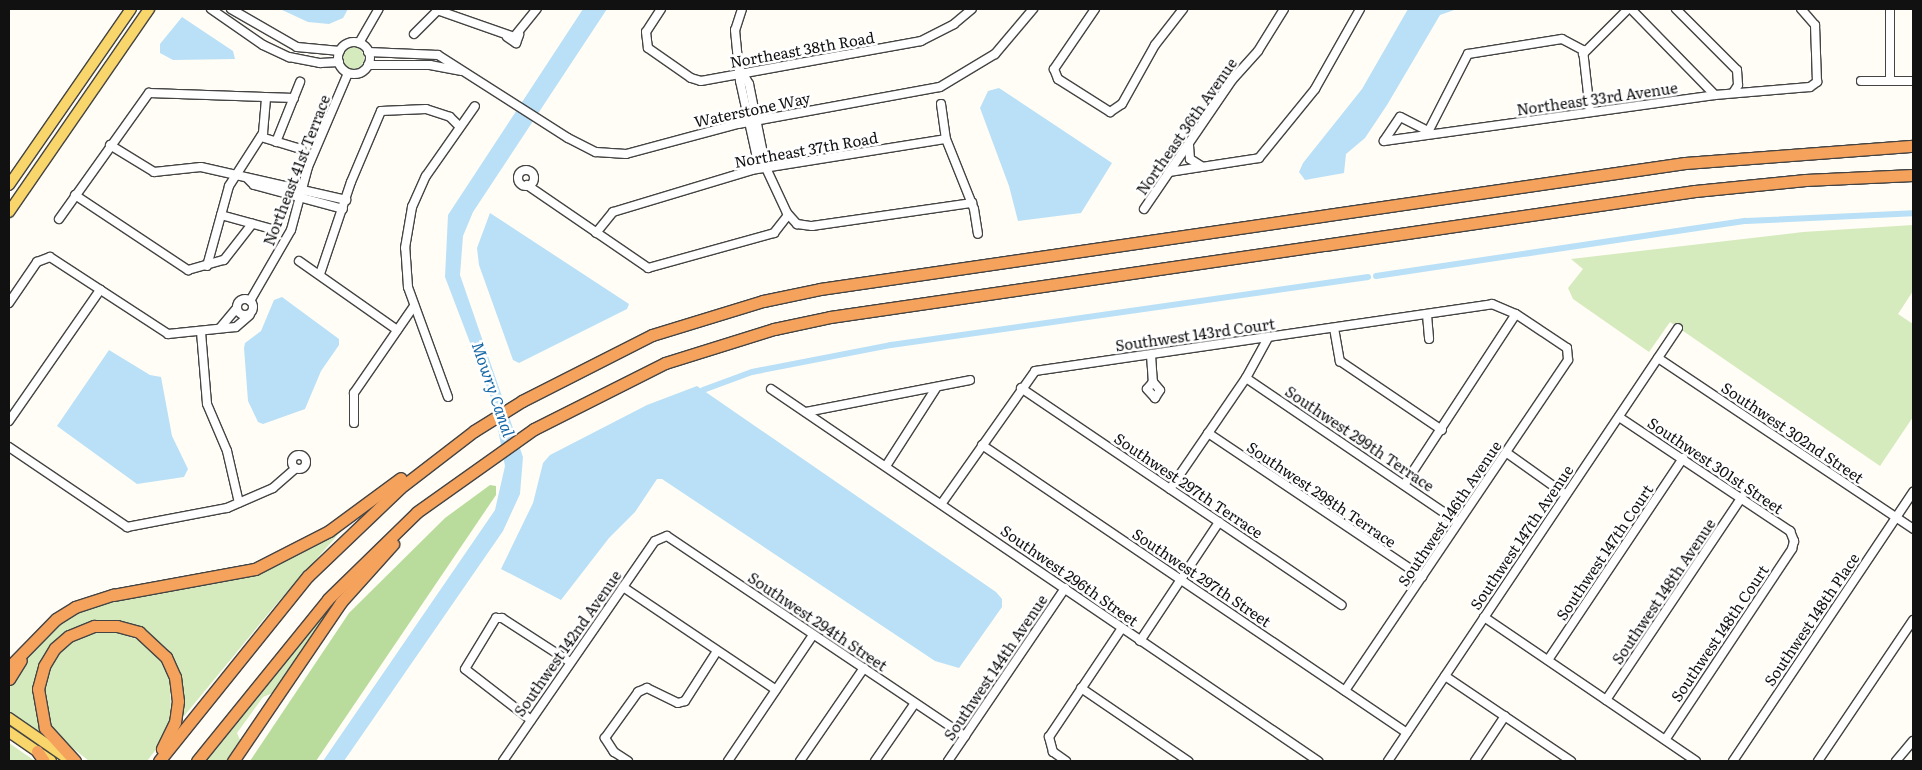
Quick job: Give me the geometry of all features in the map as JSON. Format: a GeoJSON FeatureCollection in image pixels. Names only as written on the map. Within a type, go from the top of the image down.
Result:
{"type":"FeatureCollection","features":[{"type":"Feature","properties":{"kind":"highway"},"geometry":{"type":"LineString","coordinates":[[158,761],[308,576],[400,488],[490,420],[522,401],[652,336],[763,301],[820,289],[1685,163],[1913,146]]}},
{"type":"Feature","properties":{"kind":"highway"},"geometry":{"type":"LineString","coordinates":[[197,761],[328,599],[380,546],[448,488],[534,429],[665,363],[765,331],[830,317],[1695,191],[1913,175]]}},
{"type":"Feature","properties":{"kind":"highway"},"geometry":{"type":"LineString","coordinates":[[9,667],[56,619],[96,599],[255,569],[301,548],[454,439],[474,431]]}},
{"type":"Feature","properties":{"kind":"highway"},"geometry":{"type":"LineString","coordinates":[[232,761],[341,602],[448,488]]}},
{"type":"Feature","properties":{"kind":"highway"},"geometry":{"type":"LineString","coordinates":[[73,761],[45,728],[38,689],[44,666],[63,641],[78,632],[104,625],[127,628],[149,639],[172,667],[178,691],[176,722],[158,761]]}},
{"type":"Feature","properties":{"kind":"highway"},"geometry":{"type":"LineString","coordinates":[[9,679],[25,652]]}},
{"type":"Feature","properties":{"kind":"main road"},"geometry":{"type":"LineString","coordinates":[[9,185],[131,9]]}},
{"type":"Feature","properties":{"kind":"main road"},"geometry":{"type":"LineString","coordinates":[[9,212],[149,9]]}},
{"type":"Feature","properties":{"kind":"main road"},"geometry":{"type":"LineString","coordinates":[[54,120],[66,129]]}},
{"type":"Feature","properties":{"kind":"main road"},"geometry":{"type":"LineString","coordinates":[[9,718],[73,761]]}},
{"type":"Feature","properties":{"kind":"main road"},"geometry":{"type":"LineString","coordinates":[[9,732],[40,756],[51,761]]}},
{"type":"Feature","properties":{"kind":"street"},"geometry":{"type":"LineString","coordinates":[[211,9],[263,44],[289,57],[320,63],[339,62]]}},
{"type":"Feature","properties":{"kind":"street"},"geometry":{"type":"LineString","coordinates":[[231,9],[297,47],[340,51]]}},
{"type":"Feature","properties":{"kind":"street"},"geometry":{"type":"LineString","coordinates":[[358,43],[379,9]]}},
{"type":"Feature","properties":{"kind":"street"},"geometry":{"type":"LineString","coordinates":[[414,34],[438,9],[456,11],[513,36],[537,9]]}},
{"type":"Feature","properties":{"kind":"street","name":"Northeast 38th Road"},"geometry":{"type":"LineString","coordinates":[[661,9],[644,36],[648,48],[696,81],[921,41],[954,24],[972,9]]}},
{"type":"Feature","properties":{"kind":"street"},"geometry":{"type":"LineString","coordinates":[[742,9],[735,30],[742,72],[748,80],[753,121],[766,168],[788,215],[798,224],[812,226],[972,203]]}},
{"type":"Feature","properties":{"kind":"street","name":"Waterstone Way"},"geometry":{"type":"LineString","coordinates":[[368,52],[438,55],[470,72],[542,121],[586,148],[611,154],[639,151],[753,121],[940,87],[995,54],[1033,9]]}},
{"type":"Feature","properties":{"kind":"street"},"geometry":{"type":"LineString","coordinates":[[1095,9],[1054,69],[1058,79],[1103,109],[1116,111],[1154,45],[1183,9]]}},
{"type":"Feature","properties":{"kind":"street","name":"Northeast 36th Avenue"},"geometry":{"type":"LineString","coordinates":[[1144,209],[1232,80],[1258,51],[1284,9]]}},
{"type":"Feature","properties":{"kind":"street"},"geometry":{"type":"LineString","coordinates":[[1169,172],[1259,158],[1315,88],[1360,9]]}},
{"type":"Feature","properties":{"kind":"street"},"geometry":{"type":"LineString","coordinates":[[1583,52],[1630,9],[1715,95]]}},
{"type":"Feature","properties":{"kind":"street"},"geometry":{"type":"LineString","coordinates":[[1676,9],[1737,70],[1738,86],[1733,93]]}},
{"type":"Feature","properties":{"kind":"street","name":"Northeast 33rd Avenue"},"geometry":{"type":"LineString","coordinates":[[1427,133],[1400,117],[1384,142],[1427,133],[1590,111],[1815,84],[1815,25],[1801,9]]}},
{"type":"Feature","properties":{"kind":"street"},"geometry":{"type":"LineString","coordinates":[[1890,9],[1890,81]]}},
{"type":"Feature","properties":{"kind":"street"},"geometry":{"type":"LineString","coordinates":[[1427,133],[1468,54],[1562,39],[1583,52]]}},
{"type":"Feature","properties":{"kind":"street"},"geometry":{"type":"LineString","coordinates":[[358,43],[368,52],[368,65],[357,74],[348,73],[339,62],[340,51],[348,44],[358,43]]}},
{"type":"Feature","properties":{"kind":"street"},"geometry":{"type":"LineString","coordinates":[[1583,52],[1590,111]]}},
{"type":"Feature","properties":{"kind":"street","name":"Waterstone Way"},"geometry":{"type":"LineString","coordinates":[[368,65],[430,65],[470,72]]}},
{"type":"Feature","properties":{"kind":"street","name":"Northeast 41st Terrace"},"geometry":{"type":"LineString","coordinates":[[250,301],[284,244],[302,188],[348,73]]}},
{"type":"Feature","properties":{"kind":"street"},"geometry":{"type":"LineString","coordinates":[[1861,81],[1913,81]]}},
{"type":"Feature","properties":{"kind":"street"},"geometry":{"type":"LineString","coordinates":[[276,142],[300,82]]}},
{"type":"Feature","properties":{"kind":"street"},"geometry":{"type":"LineString","coordinates":[[59,219],[143,98],[159,93],[294,98]]}},
{"type":"Feature","properties":{"kind":"street"},"geometry":{"type":"LineString","coordinates":[[207,266],[221,215],[235,176],[261,137],[266,97]]}},
{"type":"Feature","properties":{"kind":"street"},"geometry":{"type":"LineString","coordinates":[[941,104],[946,139],[972,203],[978,234]]}},
{"type":"Feature","properties":{"kind":"street"},"geometry":{"type":"LineString","coordinates":[[448,397],[414,306],[405,267],[409,220],[426,176],[459,126],[475,106]]}},
{"type":"Feature","properties":{"kind":"street"},"geometry":{"type":"LineString","coordinates":[[320,274],[346,200],[381,111],[426,108],[450,117],[459,126]]}},
{"type":"Feature","properties":{"kind":"street"},"geometry":{"type":"LineString","coordinates":[[261,137],[301,149]]}},
{"type":"Feature","properties":{"kind":"street","name":"Northeast 37th Road"},"geometry":{"type":"LineString","coordinates":[[596,233],[613,212],[766,168],[946,139]]}},
{"type":"Feature","properties":{"kind":"street"},"geometry":{"type":"LineString","coordinates":[[1189,144],[1190,159],[1203,167]]}},
{"type":"Feature","properties":{"kind":"street"},"geometry":{"type":"LineString","coordinates":[[110,145],[154,172],[201,167],[248,179],[255,177],[346,200]]}},
{"type":"Feature","properties":{"kind":"street"},"geometry":{"type":"LineString","coordinates":[[248,179],[254,186],[343,209]]}},
{"type":"Feature","properties":{"kind":"street"},"geometry":{"type":"LineString","coordinates":[[527,185],[648,268],[774,233],[788,215]]}},
{"type":"Feature","properties":{"kind":"street"},"geometry":{"type":"LineString","coordinates":[[75,195],[177,266],[188,270],[224,260],[252,224]]}},
{"type":"Feature","properties":{"kind":"street"},"geometry":{"type":"LineString","coordinates":[[221,215],[275,230]]}},
{"type":"Feature","properties":{"kind":"street"},"geometry":{"type":"LineString","coordinates":[[9,303],[37,262],[45,257],[55,259],[160,331],[177,336],[236,327],[250,314],[254,307],[250,301],[240,300],[237,308],[220,328]]}},
{"type":"Feature","properties":{"kind":"street"},"geometry":{"type":"LineString","coordinates":[[299,262],[320,274],[397,330]]}},
{"type":"Feature","properties":{"kind":"street"},"geometry":{"type":"LineString","coordinates":[[9,421],[100,290]]}},
{"type":"Feature","properties":{"kind":"street","name":"Southwest 143rd Court"},"geometry":{"type":"LineString","coordinates":[[942,503],[1021,388],[1036,372],[1492,304],[1516,314],[1567,348]]}},
{"type":"Feature","properties":{"kind":"street"},"geometry":{"type":"LineString","coordinates":[[354,423],[354,393],[414,306]]}},
{"type":"Feature","properties":{"kind":"street"},"geometry":{"type":"LineString","coordinates":[[237,308],[241,315],[250,314]]}},
{"type":"Feature","properties":{"kind":"street"},"geometry":{"type":"LineString","coordinates":[[1404,485],[1442,430],[1516,314]]}},
{"type":"Feature","properties":{"kind":"street"},"geometry":{"type":"LineString","coordinates":[[1426,315],[1429,340]]}},
{"type":"Feature","properties":{"kind":"street"},"geometry":{"type":"LineString","coordinates":[[1334,328],[1340,360],[1442,430]]}},
{"type":"Feature","properties":{"kind":"street","name":"Southwest 147th Avenue"},"geometry":{"type":"LineString","coordinates":[[1388,761],[1678,328]]}},
{"type":"Feature","properties":{"kind":"street"},"geometry":{"type":"LineString","coordinates":[[201,332],[207,404],[227,451],[239,503]]}},
{"type":"Feature","properties":{"kind":"street"},"geometry":{"type":"LineString","coordinates":[[1170,489],[1246,378],[1268,338]]}},
{"type":"Feature","properties":{"kind":"street","name":"Southwest 146th Avenue"},"geometry":{"type":"LineString","coordinates":[[1345,691],[1568,360],[1567,348]]}},
{"type":"Feature","properties":{"kind":"street"},"geometry":{"type":"LineString","coordinates":[[1152,355],[1153,382]]}},
{"type":"Feature","properties":{"kind":"street","name":"Southwest 302nd Street"},"geometry":{"type":"LineString","coordinates":[[1658,358],[1913,529]]}},
{"type":"Feature","properties":{"kind":"street","name":"Southwest 299th Terrace"},"geometry":{"type":"LineString","coordinates":[[1246,378],[1458,522]]}},
{"type":"Feature","properties":{"kind":"street"},"geometry":{"type":"LineString","coordinates":[[806,412],[970,380]]}},
{"type":"Feature","properties":{"kind":"street"},"geometry":{"type":"LineString","coordinates":[[886,466],[936,388]]}},
{"type":"Feature","properties":{"kind":"street","name":"Southwest 297th Terrace"},"geometry":{"type":"LineString","coordinates":[[1021,388],[1341,605]]}},
{"type":"Feature","properties":{"kind":"street","name":"Southwest 296th Street"},"geometry":{"type":"LineString","coordinates":[[771,389],[942,503],[1318,761]]}},
{"type":"Feature","properties":{"kind":"street","name":"Southwest 301st Street"},"geometry":{"type":"LineString","coordinates":[[1619,417],[1790,530],[1794,541]]}},
{"type":"Feature","properties":{"kind":"street","name":"Southwest 298th Terrace"},"geometry":{"type":"LineString","coordinates":[[1208,433],[1422,577]]}},
{"type":"Feature","properties":{"kind":"street","name":"Southwest 297th Street"},"geometry":{"type":"LineString","coordinates":[[982,444],[1407,733]]}},
{"type":"Feature","properties":{"kind":"street"},"geometry":{"type":"LineString","coordinates":[[9,447],[127,527],[198,516],[239,503],[273,488],[296,468]]}},
{"type":"Feature","properties":{"kind":"street"},"geometry":{"type":"LineString","coordinates":[[1507,453],[1566,495]]}},
{"type":"Feature","properties":{"kind":"street","name":"Southwest 147th Court"},"geometry":{"type":"LineString","coordinates":[[1548,660],[1683,458]]}},
{"type":"Feature","properties":{"kind":"street","name":"Southwest 148th Place"},"geometry":{"type":"LineString","coordinates":[[1733,761],[1913,492]]}},
{"type":"Feature","properties":{"kind":"street","name":"Southwest 148th Avenue"},"geometry":{"type":"LineString","coordinates":[[1606,700],[1742,497]]}},
{"type":"Feature","properties":{"kind":"street"},"geometry":{"type":"LineString","coordinates":[[1140,640],[1219,522]]}},
{"type":"Feature","properties":{"kind":"street","name":"Southwest 294th Street"},"geometry":{"type":"LineString","coordinates":[[655,541],[667,536],[965,736]]}},
{"type":"Feature","properties":{"kind":"street","name":"Southwest 142nd Avenue"},"geometry":{"type":"LineString","coordinates":[[506,760],[570,662],[655,541]]}},
{"type":"Feature","properties":{"kind":"street","name":"Southwest 148th Court"},"geometry":{"type":"LineString","coordinates":[[1664,740],[1792,550],[1794,541]]}},
{"type":"Feature","properties":{"kind":"street"},"geometry":{"type":"LineString","coordinates":[[622,587],[776,690]]}},
{"type":"Feature","properties":{"kind":"street","name":"Southwest 144th Avenue"},"geometry":{"type":"LineString","coordinates":[[948,761],[1065,588]]}},
{"type":"Feature","properties":{"kind":"street"},"geometry":{"type":"LineString","coordinates":[[531,720],[465,669],[496,618],[502,618],[570,662]]}},
{"type":"Feature","properties":{"kind":"street"},"geometry":{"type":"LineString","coordinates":[[1484,618],[1696,761]]}},
{"type":"Feature","properties":{"kind":"street"},"geometry":{"type":"LineString","coordinates":[[1818,761],[1910,631],[1913,620]]}},
{"type":"Feature","properties":{"kind":"street"},"geometry":{"type":"LineString","coordinates":[[1066,761],[1053,752],[1049,744],[1049,737],[1122,628]]}},
{"type":"Feature","properties":{"kind":"street"},"geometry":{"type":"LineString","coordinates":[[728,761],[813,635]]}},
{"type":"Feature","properties":{"kind":"street"},"geometry":{"type":"LineString","coordinates":[[628,761],[614,752],[605,738],[638,692],[646,688],[678,704],[685,701],[717,651]]}},
{"type":"Feature","properties":{"kind":"street"},"geometry":{"type":"LineString","coordinates":[[800,761],[864,668]]}},
{"type":"Feature","properties":{"kind":"street"},"geometry":{"type":"LineString","coordinates":[[1445,676],[1571,761]]}},
{"type":"Feature","properties":{"kind":"street"},"geometry":{"type":"LineString","coordinates":[[1081,688],[1188,761]]}},
{"type":"Feature","properties":{"kind":"street"},"geometry":{"type":"LineString","coordinates":[[875,761],[915,703]]}},
{"type":"Feature","properties":{"kind":"street"},"geometry":{"type":"LineString","coordinates":[[1475,761],[1505,716]]}},
{"type":"Feature","properties":{"kind":"street"},"geometry":{"type":"LineString","coordinates":[[1896,761],[1913,741]]}},
{"type":"Feature","properties":{"kind":"green space"},"geometry":{"type":"Polygon","coordinates":[[[353,47],[361,50],[364,58],[361,66],[353,69],[345,66],[342,58],[345,50],[353,47]]]}},
{"type":"Feature","properties":{"kind":"green space"},"geometry":{"type":"Polygon","coordinates":[[[1913,225],[1913,291],[1898,314],[1913,324],[1913,417],[1880,466],[1670,322],[1649,352],[1573,299],[1568,288],[1583,269],[1571,259],[1803,232],[1913,225]]]}},
{"type":"Feature","properties":{"kind":"green space"},"geometry":{"type":"Polygon","coordinates":[[[490,485],[496,486],[496,495],[316,761],[250,761],[349,613],[445,518],[490,485]]]}},
{"type":"Feature","properties":{"kind":"green space"},"geometry":{"type":"Polygon","coordinates":[[[350,521],[273,608],[180,721],[181,681],[168,651],[139,627],[112,620],[95,621],[61,638],[35,698],[37,715],[49,740],[9,714],[9,683],[33,649],[70,616],[118,599],[211,584],[258,571],[350,521]]]}},
{"type":"Feature","properties":{"kind":"green space"},"geometry":{"type":"Polygon","coordinates":[[[355,578],[275,692],[263,697],[237,733],[241,742],[228,761],[205,761],[355,578]]]}},
{"type":"Feature","properties":{"kind":"green space"},"geometry":{"type":"Polygon","coordinates":[[[106,629],[145,642],[161,658],[170,678],[171,717],[158,747],[147,761],[89,761],[50,730],[41,683],[58,650],[78,635],[106,629]]]}},
{"type":"Feature","properties":{"kind":"green space"},"geometry":{"type":"Polygon","coordinates":[[[9,743],[35,761],[10,761],[9,743]]]}},
{"type":"Feature","properties":{"kind":"water"},"geometry":{"type":"Polygon","coordinates":[[[280,9],[348,9],[343,18],[329,24],[308,22],[280,9]]]}},
{"type":"Feature","properties":{"kind":"water","name":"Mowry Canal"},"geometry":{"type":"Polygon","coordinates":[[[583,9],[607,9],[473,212],[463,236],[460,275],[523,457],[520,494],[503,531],[344,761],[323,761],[495,510],[505,466],[493,403],[445,277],[448,215],[583,9]]]}},
{"type":"Feature","properties":{"kind":"water"},"geometry":{"type":"Polygon","coordinates":[[[1408,9],[1457,9],[1440,15],[1387,105],[1365,138],[1346,154],[1344,173],[1305,180],[1299,172],[1303,163],[1362,89],[1408,9]]]}},
{"type":"Feature","properties":{"kind":"water"},"geometry":{"type":"Polygon","coordinates":[[[182,17],[233,51],[235,59],[173,60],[160,53],[160,44],[182,17]]]}},
{"type":"Feature","properties":{"kind":"water"},"geometry":{"type":"Polygon","coordinates":[[[999,88],[1112,163],[1081,213],[1018,221],[1009,186],[980,108],[988,91],[999,88]]]}},
{"type":"Feature","properties":{"kind":"water"},"geometry":{"type":"Polygon","coordinates":[[[490,213],[629,304],[627,309],[519,363],[513,360],[479,265],[477,248],[490,213]]]}},
{"type":"Feature","properties":{"kind":"water"},"geometry":{"type":"Polygon","coordinates":[[[282,297],[339,339],[339,345],[321,371],[305,409],[263,424],[258,422],[248,401],[244,348],[245,343],[261,331],[274,300],[282,297]]]}},
{"type":"Feature","properties":{"kind":"water"},"geometry":{"type":"Polygon","coordinates":[[[109,350],[150,375],[161,377],[172,436],[188,469],[184,477],[137,484],[57,426],[109,350]]]}},
{"type":"Feature","properties":{"kind":"water"},"geometry":{"type":"Polygon","coordinates":[[[697,386],[996,592],[1002,599],[1002,607],[959,668],[935,661],[662,479],[657,479],[635,512],[609,538],[561,600],[501,569],[533,503],[543,463],[550,455],[647,405],[697,386]]]}},
{"type":"Feature","properties":{"kind":"waterway"},"geometry":{"type":"LineString","coordinates":[[1376,276],[1746,221],[1913,213]]}},
{"type":"Feature","properties":{"kind":"waterway"},"geometry":{"type":"LineString","coordinates":[[703,390],[752,372],[891,345],[1368,277]]}}]}
